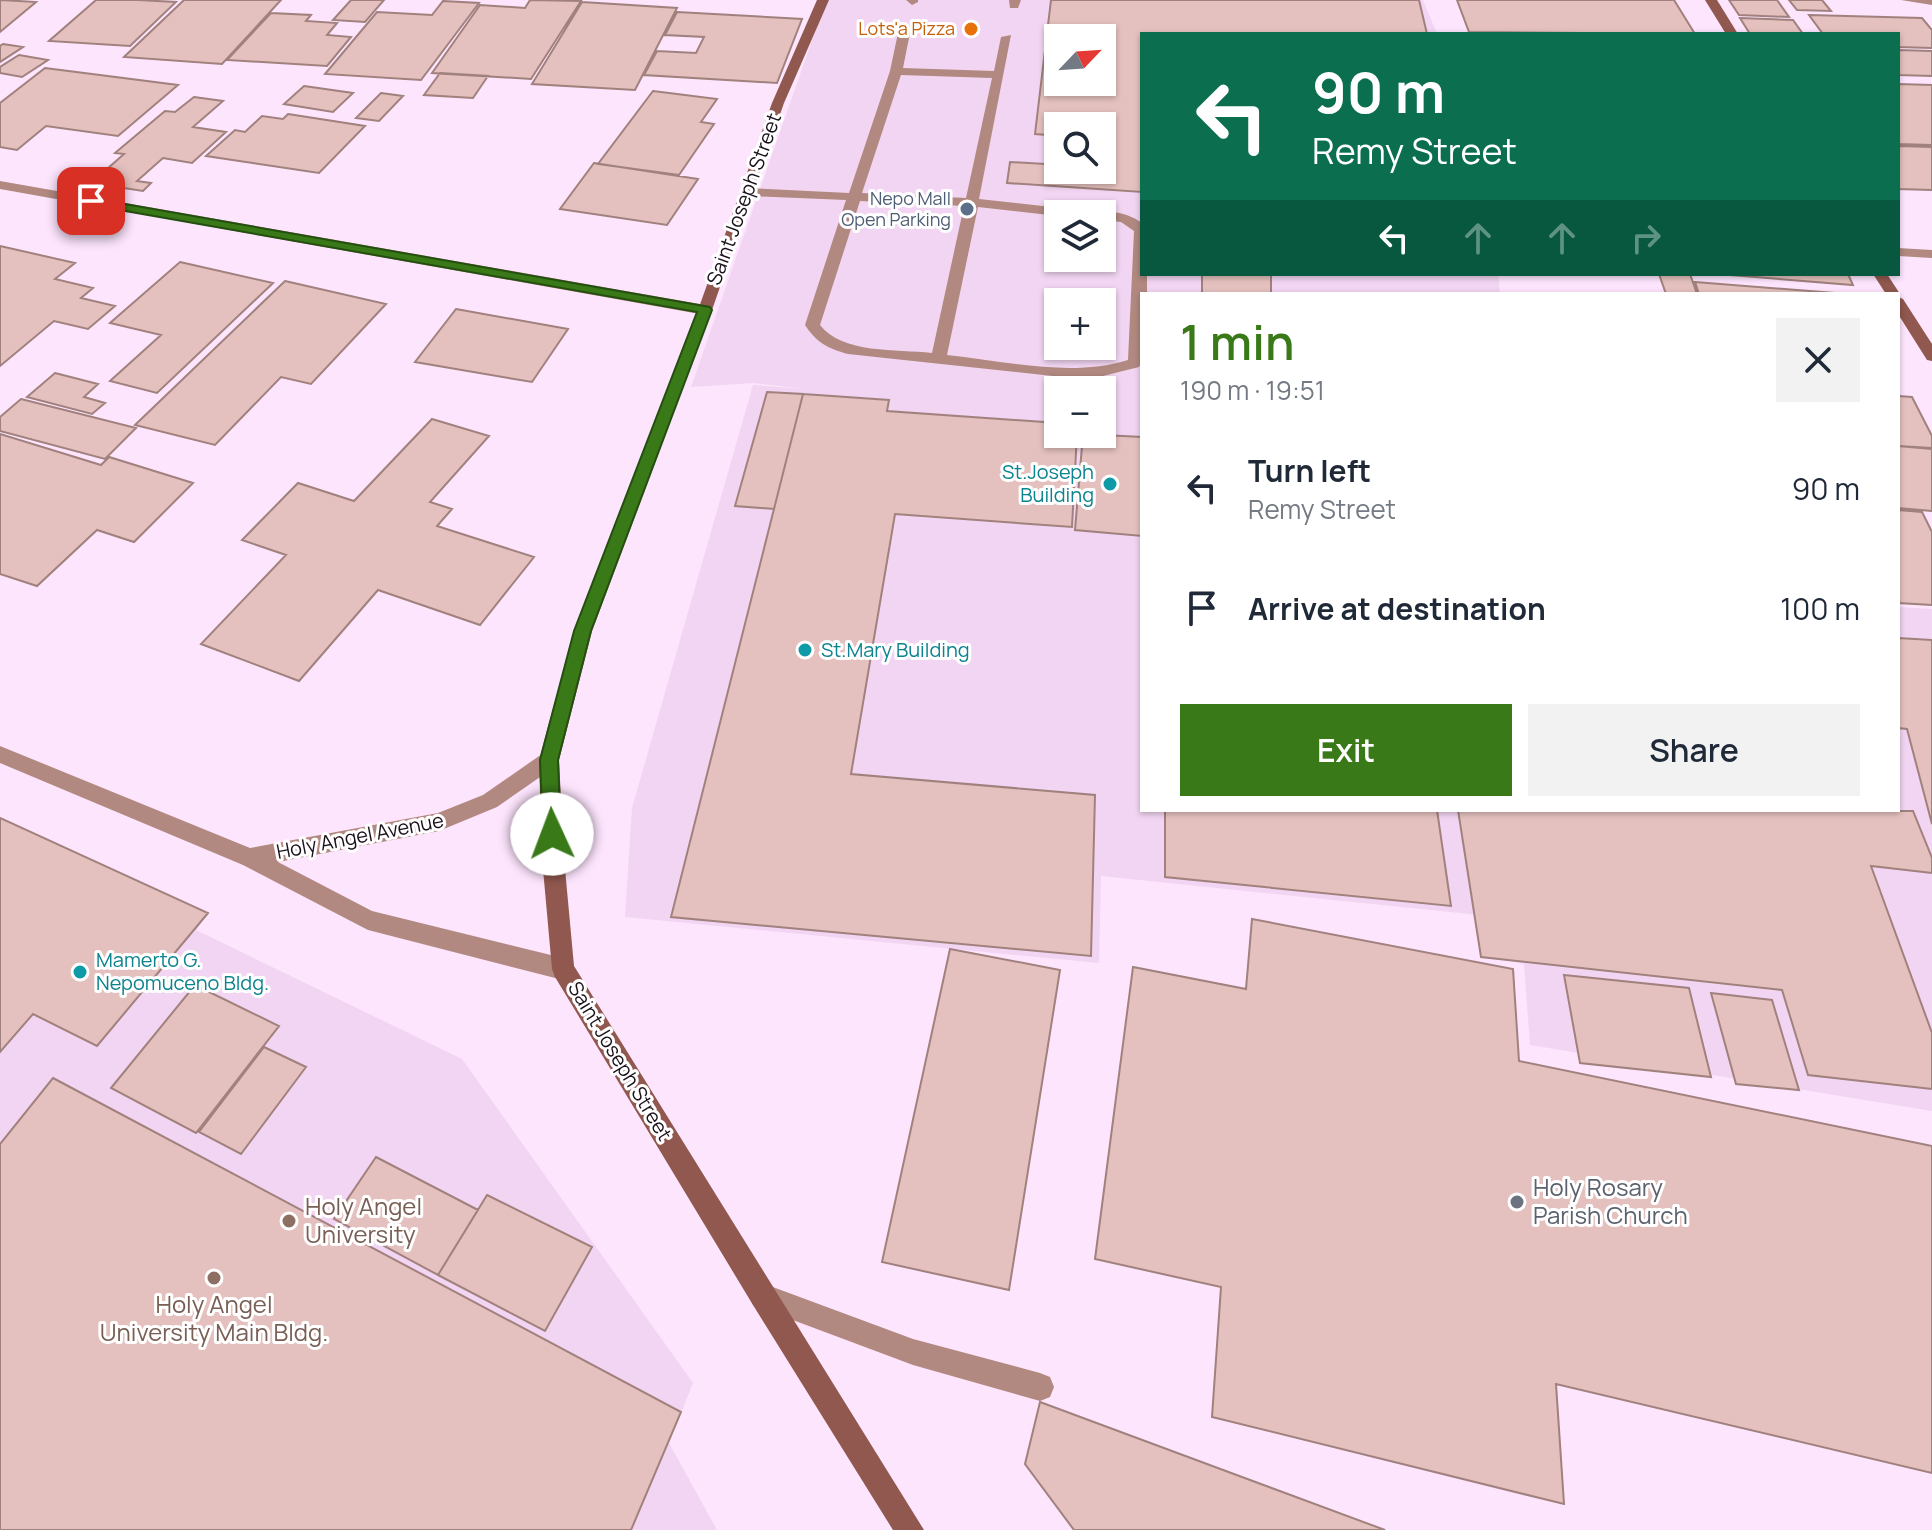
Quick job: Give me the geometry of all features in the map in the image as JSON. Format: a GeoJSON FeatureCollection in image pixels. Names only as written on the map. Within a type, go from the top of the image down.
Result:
{"type":"FeatureCollection","features":[{"type":"Feature","properties":{"kind":"street","name":"Saint Joseph Street"},"geometry":{"type":"LineString","coordinates":[[823,0],[778,103],[705,310],[583,631],[549,760],[553,858],[563,969],[762,1296],[910,1530]]}},
{"type":"Feature","properties":{"kind":"street"},"geometry":{"type":"LineString","coordinates":[[1711,0],[1731,32]]}},
{"type":"Feature","properties":{"kind":"street"},"geometry":{"type":"LineString","coordinates":[[1907,0],[1932,2]]}},
{"type":"Feature","properties":{"kind":"street"},"geometry":{"type":"LineString","coordinates":[[904,33],[896,71],[812,325],[824,341],[848,349],[1115,371],[1134,363],[1138,353],[1140,271]]}},
{"type":"Feature","properties":{"kind":"street"},"geometry":{"type":"LineString","coordinates":[[939,358],[1007,37]]}},
{"type":"Feature","properties":{"kind":"street"},"geometry":{"type":"LineString","coordinates":[[896,71],[999,75]]}},
{"type":"Feature","properties":{"kind":"street"},"geometry":{"type":"LineString","coordinates":[[0,185],[705,310]]}},
{"type":"Feature","properties":{"kind":"street"},"geometry":{"type":"LineString","coordinates":[[747,192],[971,202],[1044,210]]}},
{"type":"Feature","properties":{"kind":"street"},"geometry":{"type":"LineString","coordinates":[[1116,217],[1136,223],[1140,229]]}},
{"type":"Feature","properties":{"kind":"street"},"geometry":{"type":"LineString","coordinates":[[1900,252],[1932,254]]}},
{"type":"Feature","properties":{"kind":"street"},"geometry":{"type":"LineString","coordinates":[[1900,305],[1932,356]]}},
{"type":"Feature","properties":{"kind":"street","name":"Holy Angel Avenue"},"geometry":{"type":"LineString","coordinates":[[0,754],[250,858],[368,920],[563,969]]}},
{"type":"Feature","properties":{"kind":"street","name":"Holy Angel Avenue"},"geometry":{"type":"LineString","coordinates":[[250,858],[451,818],[490,801],[549,760]]}},
{"type":"Feature","properties":{"kind":"street"},"geometry":{"type":"LineString","coordinates":[[762,1296],[913,1352],[1040,1387]]}},
{"type":"Feature","properties":{"kind":"shaded area"},"geometry":{"type":"Polygon","coordinates":[[[826,0],[1423,0],[1436,32],[1140,32],[1140,276],[1498,276],[1500,292],[1140,292],[1140,812],[1900,812],[1900,607],[1932,609],[1932,1111],[1530,1045],[1524,964],[1488,957],[1479,915],[1101,876],[1099,963],[625,917],[632,808],[753,385],[805,389],[754,383],[691,387],[826,0]]]}},
{"type":"Feature","properties":{"kind":"shaded area","name":"Holy Angel University"},"geometry":{"type":"Polygon","coordinates":[[[0,818],[208,913],[196,930],[462,1059],[693,1383],[669,1443],[717,1530],[0,1530],[0,818]]]}},
{"type":"Feature","properties":{"kind":"building"},"geometry":{"type":"Polygon","coordinates":[[[1,0],[36,2],[0,32],[1,0]]]}},
{"type":"Feature","properties":{"kind":"building"},"geometry":{"type":"Polygon","coordinates":[[[96,0],[176,2],[130,46],[49,41],[96,0]]]}},
{"type":"Feature","properties":{"kind":"building"},"geometry":{"type":"Polygon","coordinates":[[[184,0],[281,0],[222,64],[124,57],[184,0]]]}},
{"type":"Feature","properties":{"kind":"building"},"geometry":{"type":"Polygon","coordinates":[[[351,0],[384,0],[365,22],[333,20],[351,0]]]}},
{"type":"Feature","properties":{"kind":"building"},"geometry":{"type":"Polygon","coordinates":[[[530,0],[581,1],[531,79],[432,73],[480,5],[525,8],[530,0]]]}},
{"type":"Feature","properties":{"kind":"building"},"geometry":{"type":"Polygon","coordinates":[[[1051,0],[1419,0],[1427,32],[1140,32],[1140,192],[1007,183],[1010,162],[1044,164],[1044,184],[1116,184],[1116,112],[1044,112],[1044,135],[1035,134],[1044,59],[1044,96],[1116,96],[1116,24],[1048,24],[1051,0]]]}},
{"type":"Feature","properties":{"kind":"building"},"geometry":{"type":"Polygon","coordinates":[[[1457,0],[1674,0],[1694,32],[1469,32],[1457,0]]]}},
{"type":"Feature","properties":{"kind":"building"},"geometry":{"type":"Polygon","coordinates":[[[1729,0],[1777,0],[1789,17],[1739,15],[1729,0]]]}},
{"type":"Feature","properties":{"kind":"building"},"geometry":{"type":"Polygon","coordinates":[[[1789,0],[1822,0],[1831,11],[1797,10],[1789,0]]]}},
{"type":"Feature","properties":{"kind":"building"},"geometry":{"type":"Polygon","coordinates":[[[443,1],[479,3],[421,80],[325,74],[377,12],[432,15],[443,1]]]}},
{"type":"Feature","properties":{"kind":"building"},"geometry":{"type":"Polygon","coordinates":[[[582,2],[677,8],[635,90],[532,84],[582,2]]]}},
{"type":"Feature","properties":{"kind":"building"},"geometry":{"type":"Polygon","coordinates":[[[677,12],[802,19],[777,83],[644,75],[657,51],[696,53],[704,37],[665,35],[677,12]]]}},
{"type":"Feature","properties":{"kind":"building"},"geometry":{"type":"Polygon","coordinates":[[[271,13],[311,15],[306,21],[337,23],[327,35],[351,37],[327,66],[227,60],[271,13]]]}},
{"type":"Feature","properties":{"kind":"building"},"geometry":{"type":"Polygon","coordinates":[[[1809,15],[1922,18],[1932,30],[1932,48],[1900,47],[1900,32],[1822,32],[1809,15]]]}},
{"type":"Feature","properties":{"kind":"building"},"geometry":{"type":"Polygon","coordinates":[[[1740,18],[1793,20],[1802,32],[1749,32],[1740,18]]]}},
{"type":"Feature","properties":{"kind":"building"},"geometry":{"type":"Polygon","coordinates":[[[0,46],[23,47],[0,62],[0,46]]]}},
{"type":"Feature","properties":{"kind":"building"},"geometry":{"type":"Polygon","coordinates":[[[1900,50],[1932,51],[1932,76],[1900,75],[1900,50]]]}},
{"type":"Feature","properties":{"kind":"building"},"geometry":{"type":"Polygon","coordinates":[[[19,55],[48,60],[22,77],[0,73],[0,67],[19,55]]]}},
{"type":"Feature","properties":{"kind":"building"},"geometry":{"type":"Polygon","coordinates":[[[45,68],[178,85],[118,136],[46,126],[17,150],[0,147],[0,103],[45,68]]]}},
{"type":"Feature","properties":{"kind":"building"},"geometry":{"type":"Polygon","coordinates":[[[440,73],[488,76],[473,98],[424,95],[440,73]]]}},
{"type":"Feature","properties":{"kind":"building"},"geometry":{"type":"Polygon","coordinates":[[[1900,84],[1932,85],[1932,145],[1900,144],[1900,84]]]}},
{"type":"Feature","properties":{"kind":"building"},"geometry":{"type":"Polygon","coordinates":[[[304,86],[353,93],[333,112],[284,104],[304,86]]]}},
{"type":"Feature","properties":{"kind":"building"},"geometry":{"type":"Polygon","coordinates":[[[653,91],[717,99],[701,122],[714,124],[679,175],[598,164],[653,91]]]}},
{"type":"Feature","properties":{"kind":"building"},"geometry":{"type":"Polygon","coordinates":[[[381,93],[403,96],[379,121],[356,118],[381,93]]]}},
{"type":"Feature","properties":{"kind":"building"},"geometry":{"type":"Polygon","coordinates":[[[194,97],[223,101],[193,127],[226,132],[192,163],[163,158],[137,181],[151,183],[143,191],[91,183],[124,154],[115,153],[165,111],[175,112],[194,97]]]}},
{"type":"Feature","properties":{"kind":"building"},"geometry":{"type":"Polygon","coordinates":[[[288,114],[365,126],[319,173],[206,156],[235,130],[245,132],[262,116],[283,119],[288,114]]]}},
{"type":"Feature","properties":{"kind":"building"},"geometry":{"type":"Polygon","coordinates":[[[1900,146],[1932,147],[1932,190],[1900,189],[1900,146]]]}},
{"type":"Feature","properties":{"kind":"building"},"geometry":{"type":"Polygon","coordinates":[[[594,163],[698,179],[667,225],[560,209],[594,163]]]}},
{"type":"Feature","properties":{"kind":"building"},"geometry":{"type":"Polygon","coordinates":[[[0,246],[75,263],[55,279],[93,288],[81,298],[115,306],[88,329],[54,321],[0,366],[0,246]]]}},
{"type":"Feature","properties":{"kind":"building"},"geometry":{"type":"Polygon","coordinates":[[[180,262],[273,283],[157,393],[110,381],[161,335],[110,323],[180,262]]]}},
{"type":"Feature","properties":{"kind":"building"},"geometry":{"type":"Polygon","coordinates":[[[1202,276],[1271,276],[1271,292],[1202,292],[1202,276]]]}},
{"type":"Feature","properties":{"kind":"building"},"geometry":{"type":"Polygon","coordinates":[[[1660,276],[1691,276],[1696,292],[1665,292],[1660,276]]]}},
{"type":"Feature","properties":{"kind":"building"},"geometry":{"type":"Polygon","coordinates":[[[1742,276],[1849,276],[1853,285],[1742,276]]]}},
{"type":"Feature","properties":{"kind":"building"},"geometry":{"type":"Polygon","coordinates":[[[285,281],[386,304],[311,384],[281,377],[215,445],[135,425],[285,281]]]}},
{"type":"Feature","properties":{"kind":"building"},"geometry":{"type":"Polygon","coordinates":[[[1695,282],[1822,292],[1698,292],[1695,282]]]}},
{"type":"Feature","properties":{"kind":"building"},"geometry":{"type":"Polygon","coordinates":[[[456,309],[568,329],[532,382],[415,362],[456,309]]]}},
{"type":"Feature","properties":{"kind":"building"},"geometry":{"type":"Polygon","coordinates":[[[55,373],[98,384],[84,397],[105,403],[92,414],[27,397],[55,373]]]}},
{"type":"Feature","properties":{"kind":"building"},"geometry":{"type":"Polygon","coordinates":[[[767,392],[803,394],[774,509],[735,506],[767,392]]]}},
{"type":"Feature","properties":{"kind":"building","name":"St.Mary Building"},"geometry":{"type":"Polygon","coordinates":[[[803,394],[889,400],[887,411],[1044,422],[1044,448],[1076,448],[1072,527],[895,514],[851,774],[1095,795],[1091,956],[671,917],[803,394]]]}},
{"type":"Feature","properties":{"kind":"building"},"geometry":{"type":"Polygon","coordinates":[[[1900,396],[1912,397],[1932,436],[1932,448],[1900,446],[1900,396]]]}},
{"type":"Feature","properties":{"kind":"building"},"geometry":{"type":"Polygon","coordinates":[[[21,399],[136,428],[105,459],[0,431],[0,417],[21,399]]]}},
{"type":"Feature","properties":{"kind":"building"},"geometry":{"type":"Polygon","coordinates":[[[432,419],[489,436],[430,502],[452,509],[437,526],[534,557],[480,625],[378,590],[299,681],[201,644],[286,555],[242,540],[298,483],[354,501],[432,419]]]}},
{"type":"Feature","properties":{"kind":"building"},"geometry":{"type":"Polygon","coordinates":[[[0,434],[101,465],[109,457],[193,483],[134,542],[97,530],[37,586],[0,574],[0,434]]]}},
{"type":"Feature","properties":{"kind":"building","name":"St.Joseph Building"},"geometry":{"type":"Polygon","coordinates":[[[1116,436],[1140,437],[1140,536],[1075,530],[1082,448],[1116,448],[1116,436]]]}},
{"type":"Feature","properties":{"kind":"building"},"geometry":{"type":"Polygon","coordinates":[[[1900,446],[1932,449],[1932,511],[1900,508],[1900,446]]]}},
{"type":"Feature","properties":{"kind":"building"},"geometry":{"type":"Polygon","coordinates":[[[1900,510],[1922,512],[1932,532],[1932,605],[1900,603],[1900,510]]]}},
{"type":"Feature","properties":{"kind":"building"},"geometry":{"type":"Polygon","coordinates":[[[1900,638],[1932,640],[1932,824],[1907,729],[1900,728],[1900,638]]]}},
{"type":"Feature","properties":{"kind":"building"},"geometry":{"type":"Polygon","coordinates":[[[1913,811],[1932,858],[1932,873],[1871,866],[1932,1033],[1932,1089],[1808,1075],[1782,990],[1481,957],[1458,812],[1913,811]]]}},
{"type":"Feature","properties":{"kind":"building"},"geometry":{"type":"Polygon","coordinates":[[[1165,812],[1437,812],[1451,906],[1165,877],[1165,812]]]}},
{"type":"Feature","properties":{"kind":"building","name":"Mamerto G. Nepomuceno Bldg."},"geometry":{"type":"Polygon","coordinates":[[[0,818],[208,913],[97,1046],[33,1014],[0,1052],[0,818]]]}},
{"type":"Feature","properties":{"kind":"building","name":"Holy Rosary Parish Church"},"geometry":{"type":"Polygon","coordinates":[[[1252,919],[1513,969],[1519,1061],[1932,1146],[1932,1473],[1556,1384],[1564,1504],[1212,1417],[1221,1287],[1095,1259],[1133,967],[1246,989],[1252,919]]]}},
{"type":"Feature","properties":{"kind":"building"},"geometry":{"type":"Polygon","coordinates":[[[950,949],[1060,970],[1009,1290],[882,1262],[950,949]]]}},
{"type":"Feature","properties":{"kind":"building"},"geometry":{"type":"Polygon","coordinates":[[[1564,975],[1689,988],[1711,1077],[1580,1063],[1564,975]]]}},
{"type":"Feature","properties":{"kind":"building"},"geometry":{"type":"Polygon","coordinates":[[[195,985],[279,1026],[196,1133],[111,1088],[195,985]]]}},
{"type":"Feature","properties":{"kind":"building"},"geometry":{"type":"Polygon","coordinates":[[[1711,993],[1772,1000],[1799,1090],[1736,1084],[1711,993]]]}},
{"type":"Feature","properties":{"kind":"building"},"geometry":{"type":"Polygon","coordinates":[[[264,1047],[306,1067],[241,1154],[199,1132],[264,1047]]]}},
{"type":"Feature","properties":{"kind":"building","name":"Holy Angel University Main Bldg."},"geometry":{"type":"Polygon","coordinates":[[[53,1078],[681,1412],[631,1530],[0,1530],[0,1144],[53,1078]]]}},
{"type":"Feature","properties":{"kind":"building"},"geometry":{"type":"Polygon","coordinates":[[[376,1157],[478,1210],[438,1275],[334,1219],[376,1157]]]}},
{"type":"Feature","properties":{"kind":"building"},"geometry":{"type":"Polygon","coordinates":[[[487,1195],[592,1247],[545,1331],[438,1275],[487,1195]]]}},
{"type":"Feature","properties":{"kind":"building"},"geometry":{"type":"Polygon","coordinates":[[[1040,1402],[1385,1530],[1074,1530],[1025,1464],[1040,1402]]]}},
{"type":"Feature","properties":{"kind":"place","name":"Lots'a Pizza"},"geometry":{"type":"Point","coordinates":[971,29]}},
{"type":"Feature","properties":{"kind":"place","name":"Nepo Mall Open Parking"},"geometry":{"type":"Point","coordinates":[967,209]}},
{"type":"Feature","properties":{"kind":"place","name":"St.Joseph Building"},"geometry":{"type":"Point","coordinates":[1110,484]}},
{"type":"Feature","properties":{"kind":"place","name":"St.Mary Building"},"geometry":{"type":"Point","coordinates":[805,650]}},
{"type":"Feature","properties":{"kind":"place","name":"Mamerto G. Nepomuceno Bldg."},"geometry":{"type":"Point","coordinates":[80,972]}},
{"type":"Feature","properties":{"kind":"place","name":"Holy Rosary Parish Church"},"geometry":{"type":"Point","coordinates":[1517,1202]}},
{"type":"Feature","properties":{"kind":"place","name":"Holy Angel University"},"geometry":{"type":"Point","coordinates":[289,1221]}},
{"type":"Feature","properties":{"kind":"place","name":"Holy Angel University Main Bldg."},"geometry":{"type":"Point","coordinates":[214,1278]}},
{"type":"Feature","properties":{"kind":"route"},"geometry":{"type":"LineString","coordinates":[[91,201],[705,310],[583,631],[549,760],[552,834]]}}]}
